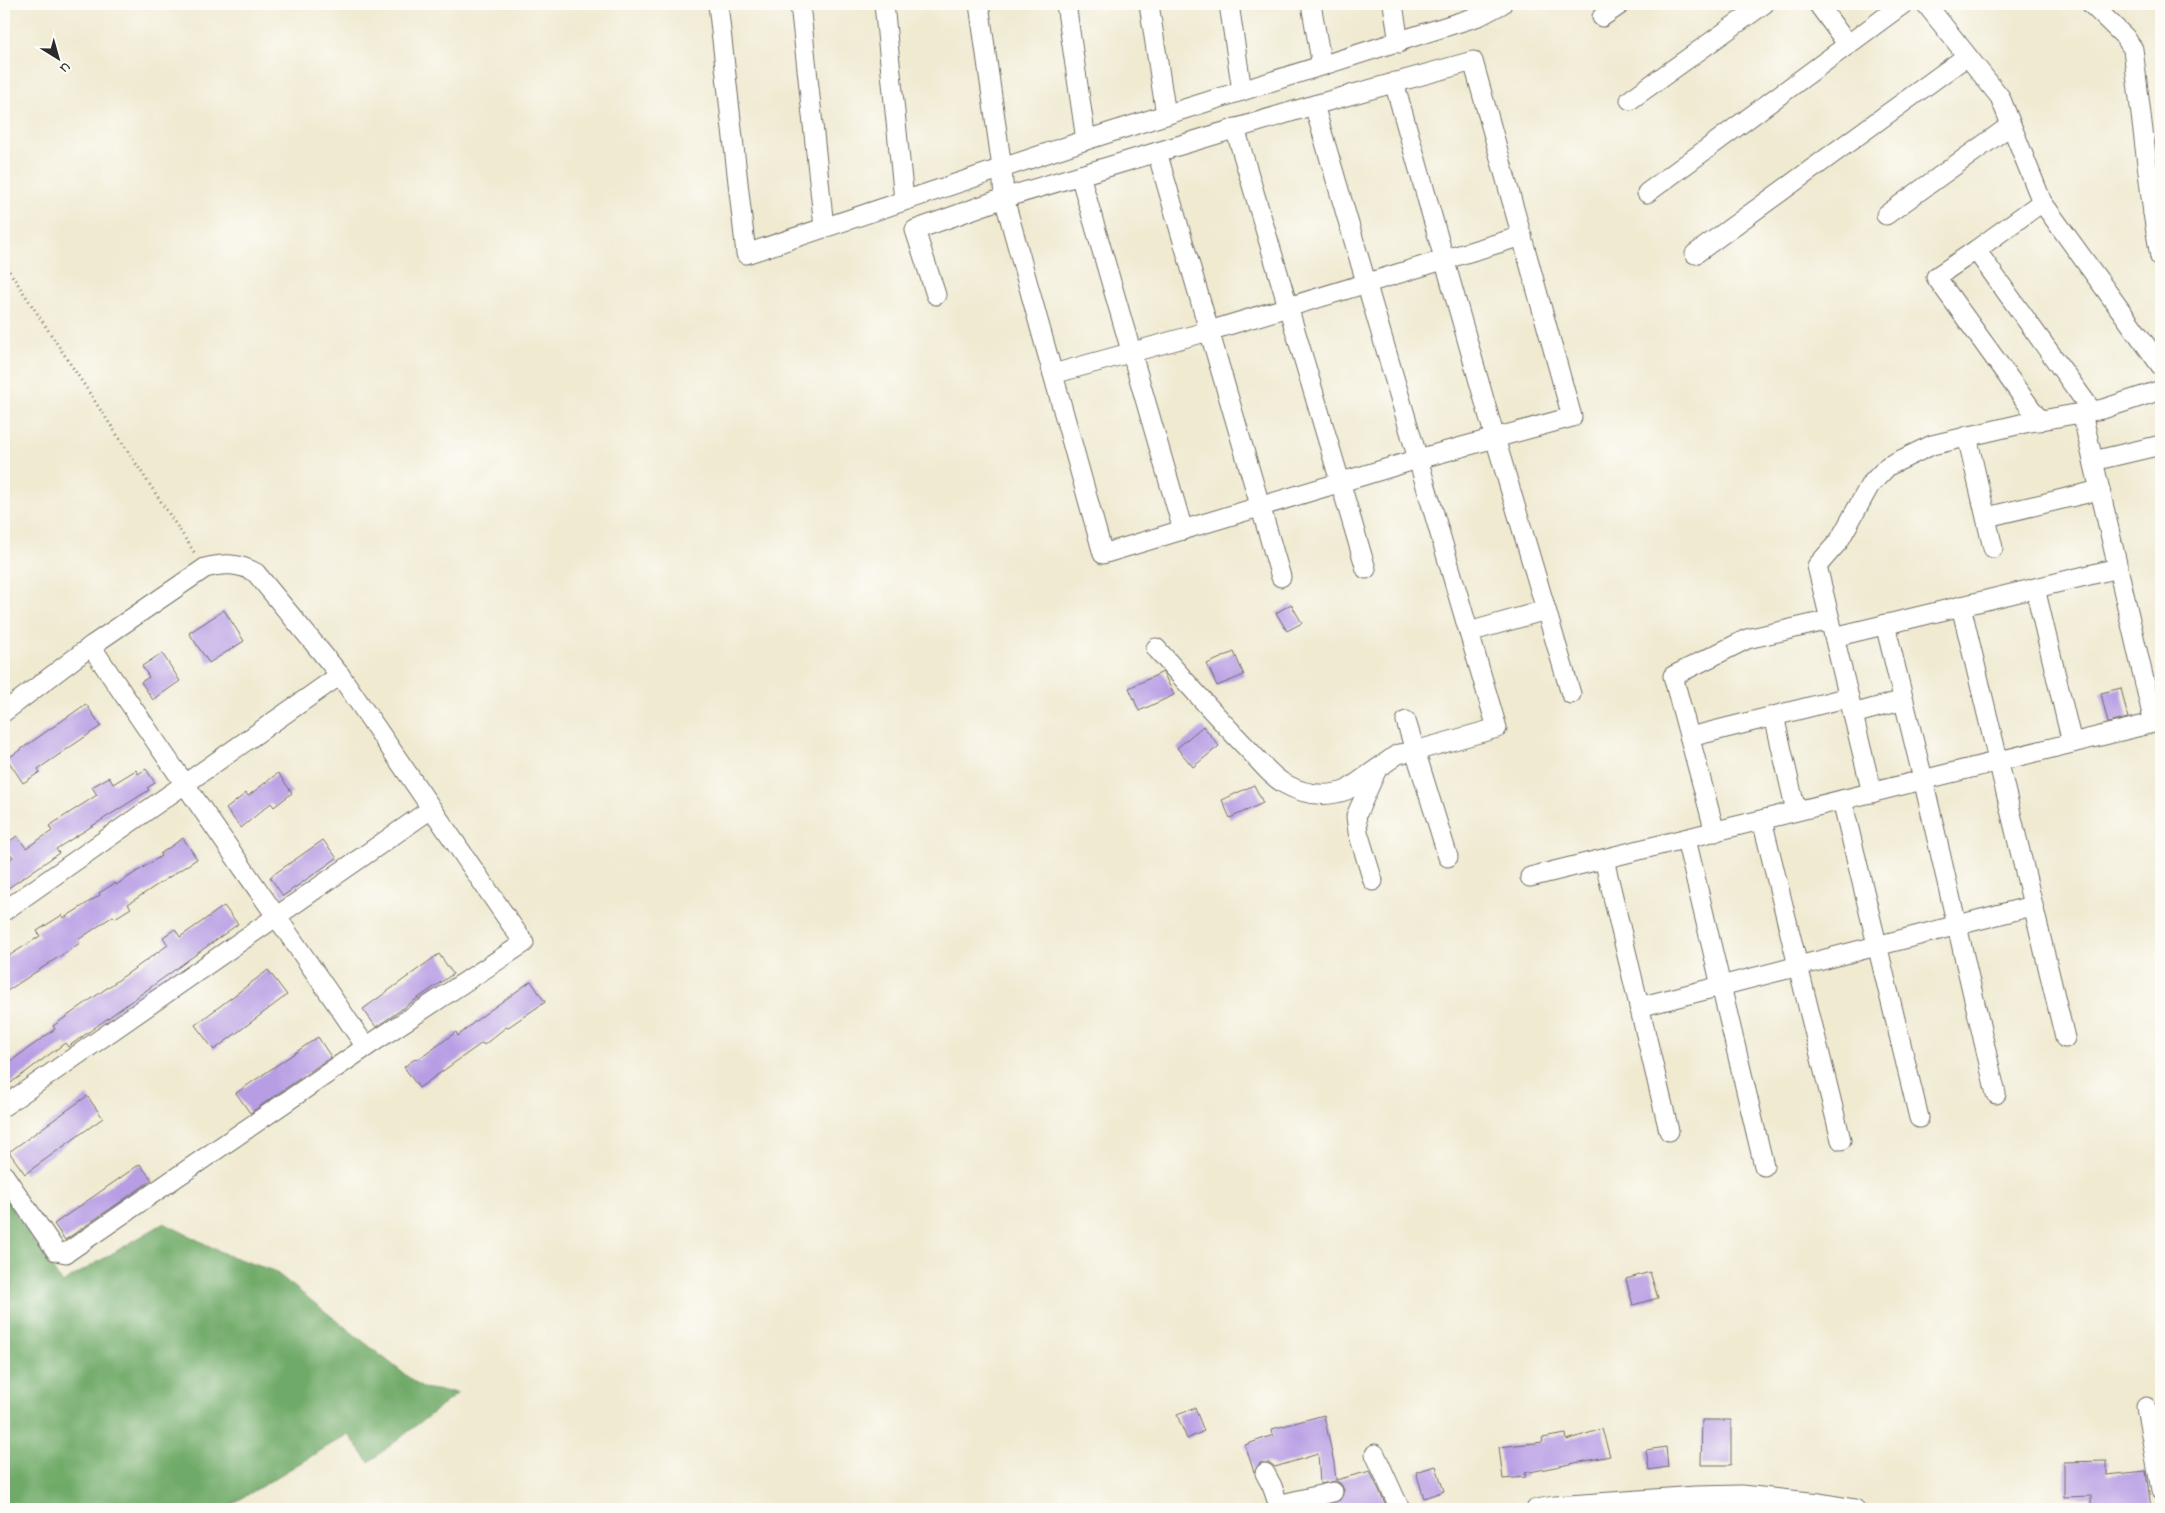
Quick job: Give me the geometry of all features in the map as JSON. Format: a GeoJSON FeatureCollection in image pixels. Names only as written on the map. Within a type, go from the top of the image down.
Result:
{"type":"FeatureCollection","features":[{"type":"Feature","properties":{"kind":"street"},"geometry":{"type":"LineString","coordinates":[[718,4],[746,254],[1086,140],[1399,42],[1478,10],[1502,4]]}},
{"type":"Feature","properties":{"kind":"street"},"geometry":{"type":"LineString","coordinates":[[800,4],[824,227]]}},
{"type":"Feature","properties":{"kind":"street"},"geometry":{"type":"LineString","coordinates":[[884,4],[904,200]]}},
{"type":"Feature","properties":{"kind":"street"},"geometry":{"type":"LineString","coordinates":[[936,295],[915,230],[1004,198],[1235,128],[1473,61],[1572,417],[1418,459],[1103,554],[1004,198],[1002,168],[979,4]]}},
{"type":"Feature","properties":{"kind":"street"},"geometry":{"type":"LineString","coordinates":[[1066,4],[1086,140]]}},
{"type":"Feature","properties":{"kind":"street"},"geometry":{"type":"LineString","coordinates":[[1149,4],[1166,115]]}},
{"type":"Feature","properties":{"kind":"street"},"geometry":{"type":"LineString","coordinates":[[1229,4],[1242,91]]}},
{"type":"Feature","properties":{"kind":"street"},"geometry":{"type":"LineString","coordinates":[[1312,4],[1322,66]]}},
{"type":"Feature","properties":{"kind":"street"},"geometry":{"type":"LineString","coordinates":[[1393,4],[1399,42]]}},
{"type":"Feature","properties":{"kind":"street"},"geometry":{"type":"LineString","coordinates":[[1602,17],[1621,4]]}},
{"type":"Feature","properties":{"kind":"street"},"geometry":{"type":"LineString","coordinates":[[1630,100],[1764,4]]}},
{"type":"Feature","properties":{"kind":"street"},"geometry":{"type":"LineString","coordinates":[[1818,4],[1848,45]]}},
{"type":"Feature","properties":{"kind":"street"},"geometry":{"type":"LineString","coordinates":[[1647,193],[1903,4]]}},
{"type":"Feature","properties":{"kind":"street"},"geometry":{"type":"LineString","coordinates":[[1926,4],[2000,97],[2042,202],[2161,366]]}},
{"type":"Feature","properties":{"kind":"street"},"geometry":{"type":"LineString","coordinates":[[2091,4],[2125,37],[2133,49],[2157,213],[2160,257]]}},
{"type":"Feature","properties":{"kind":"street"},"geometry":{"type":"LineString","coordinates":[[1696,254],[1967,56]]}},
{"type":"Feature","properties":{"kind":"street"},"geometry":{"type":"LineString","coordinates":[[1394,82],[1495,438],[1571,694]]}},
{"type":"Feature","properties":{"kind":"street"},"geometry":{"type":"LineString","coordinates":[[1156,648],[1203,702],[1284,783],[1306,794],[1324,796],[1347,790],[1398,754],[1497,728],[1314,105]]}},
{"type":"Feature","properties":{"kind":"street"},"geometry":{"type":"LineString","coordinates":[[1886,215],[2011,125]]}},
{"type":"Feature","properties":{"kind":"street"},"geometry":{"type":"LineString","coordinates":[[1235,128],[1366,569]]}},
{"type":"Feature","properties":{"kind":"street"},"geometry":{"type":"LineString","coordinates":[[1157,152],[1281,577]]}},
{"type":"Feature","properties":{"kind":"street"},"geometry":{"type":"LineString","coordinates":[[1080,175],[1183,530]]}},
{"type":"Feature","properties":{"kind":"street"},"geometry":{"type":"LineString","coordinates":[[2040,421],[1936,277],[2042,202]]}},
{"type":"Feature","properties":{"kind":"street"},"geometry":{"type":"LineString","coordinates":[[1053,374],[1209,330],[1522,236]]}},
{"type":"Feature","properties":{"kind":"street"},"geometry":{"type":"LineString","coordinates":[[1530,877],[1715,832],[1923,778],[1997,762],[2158,722],[2118,568],[2093,461],[2087,412],[1976,250]]}},
{"type":"Feature","properties":{"kind":"street"},"geometry":{"type":"LineString","coordinates":[[1872,792],[1817,566],[1839,541],[1870,486],[1888,466],[1932,445],[1967,436],[2087,412],[2161,390]]}},
{"type":"Feature","properties":{"kind":"street"},"geometry":{"type":"LineString","coordinates":[[1967,436],[1993,548]]}},
{"type":"Feature","properties":{"kind":"street"},"geometry":{"type":"LineString","coordinates":[[2093,461],[2161,444]]}},
{"type":"Feature","properties":{"kind":"street"},"geometry":{"type":"LineString","coordinates":[[1987,517],[2100,490]]}},
{"type":"Feature","properties":{"kind":"street"},"geometry":{"type":"LineString","coordinates":[[4,712],[91,646],[205,568],[218,564],[237,564],[256,573],[340,675],[430,809],[524,943],[366,1047],[66,1253],[56,1251],[4,1175]]}},
{"type":"Feature","properties":{"kind":"street"},"geometry":{"type":"LineString","coordinates":[[1715,832],[1673,676],[1747,639],[1832,628],[1885,624],[2118,568]]}},
{"type":"Feature","properties":{"kind":"street"},"geometry":{"type":"LineString","coordinates":[[2035,588],[2072,743]]}},
{"type":"Feature","properties":{"kind":"street"},"geometry":{"type":"LineString","coordinates":[[1961,606],[1997,762],[2065,1038]]}},
{"type":"Feature","properties":{"kind":"street"},"geometry":{"type":"LineString","coordinates":[[1469,632],[1546,610]]}},
{"type":"Feature","properties":{"kind":"street"},"geometry":{"type":"LineString","coordinates":[[1885,624],[1923,778],[1996,1094]]}},
{"type":"Feature","properties":{"kind":"street"},"geometry":{"type":"LineString","coordinates":[[91,646],[183,784],[276,915],[366,1047]]}},
{"type":"Feature","properties":{"kind":"street"},"geometry":{"type":"LineString","coordinates":[[4,910],[340,675]]}},
{"type":"Feature","properties":{"kind":"street"},"geometry":{"type":"LineString","coordinates":[[1690,737],[1774,716],[1851,705],[1904,700]]}},
{"type":"Feature","properties":{"kind":"street"},"geometry":{"type":"LineString","coordinates":[[1774,716],[1796,811]]}},
{"type":"Feature","properties":{"kind":"street"},"geometry":{"type":"LineString","coordinates":[[1406,721],[1448,857]]}},
{"type":"Feature","properties":{"kind":"street"},"geometry":{"type":"LineString","coordinates":[[1373,881],[1358,832],[1356,816],[1378,767]]}},
{"type":"Feature","properties":{"kind":"street"},"geometry":{"type":"LineString","coordinates":[[1842,800],[1919,1118]]}},
{"type":"Feature","properties":{"kind":"street"},"geometry":{"type":"LineString","coordinates":[[4,1106],[430,809]]}},
{"type":"Feature","properties":{"kind":"street"},"geometry":{"type":"LineString","coordinates":[[1762,820],[1841,1140]]}},
{"type":"Feature","properties":{"kind":"street"},"geometry":{"type":"LineString","coordinates":[[1686,839],[1764,1166]]}},
{"type":"Feature","properties":{"kind":"street"},"geometry":{"type":"LineString","coordinates":[[1604,859],[1669,1131]]}},
{"type":"Feature","properties":{"kind":"street"},"geometry":{"type":"LineString","coordinates":[[1639,1007],[2032,906]]}},
{"type":"Feature","properties":{"kind":"street"},"geometry":{"type":"LineString","coordinates":[[2146,1407],[2161,1490]]}},
{"type":"Feature","properties":{"kind":"street"},"geometry":{"type":"LineString","coordinates":[[1375,1454],[1400,1509]]}},
{"type":"Feature","properties":{"kind":"street"},"geometry":{"type":"LineString","coordinates":[[1265,1473],[1279,1507],[1333,1492]]}},
{"type":"Feature","properties":{"kind":"street"},"geometry":{"type":"LineString","coordinates":[[1536,1509],[1555,1506],[1696,1502],[1742,1495],[1778,1504],[1855,1509]]}},
{"type":"Feature","properties":{"kind":"path"},"geometry":{"type":"LineString","coordinates":[[4,263],[205,568]]}},
{"type":"Feature","properties":{"kind":"green space"},"geometry":{"type":"Polygon","coordinates":[[[5,1198],[62,1283],[164,1223],[227,1255],[274,1271],[422,1388],[458,1393],[369,1462],[348,1434],[224,1509],[4,1509],[5,1198]]]}},
{"type":"Feature","properties":{"kind":"building"},"geometry":{"type":"Polygon","coordinates":[[[1291,604],[1302,623],[1287,631],[1276,613],[1291,604]]]}},
{"type":"Feature","properties":{"kind":"building"},"geometry":{"type":"Polygon","coordinates":[[[224,610],[244,641],[209,663],[189,633],[224,610]]]}},
{"type":"Feature","properties":{"kind":"building"},"geometry":{"type":"Polygon","coordinates":[[[1234,652],[1244,675],[1217,686],[1207,664],[1234,652]]]}},
{"type":"Feature","properties":{"kind":"building"},"geometry":{"type":"Polygon","coordinates":[[[162,653],[180,681],[153,700],[141,682],[149,677],[142,666],[162,653]]]}},
{"type":"Feature","properties":{"kind":"building"},"geometry":{"type":"Polygon","coordinates":[[[1163,672],[1174,695],[1139,711],[1129,688],[1163,672]]]}},
{"type":"Feature","properties":{"kind":"building"},"geometry":{"type":"Polygon","coordinates":[[[2121,688],[2128,718],[2108,723],[2101,693],[2121,688]]]}},
{"type":"Feature","properties":{"kind":"building"},"geometry":{"type":"Polygon","coordinates":[[[86,704],[101,726],[38,769],[40,772],[23,783],[7,759],[86,704]]]}},
{"type":"Feature","properties":{"kind":"building"},"geometry":{"type":"Polygon","coordinates":[[[1203,726],[1219,746],[1193,767],[1177,748],[1203,726]]]}},
{"type":"Feature","properties":{"kind":"building"},"geometry":{"type":"Polygon","coordinates":[[[146,769],[155,783],[147,788],[149,790],[56,849],[59,853],[4,891],[4,863],[13,857],[4,845],[17,836],[26,848],[52,831],[49,826],[97,795],[92,787],[109,777],[113,784],[136,770],[138,774],[146,769]]]}},
{"type":"Feature","properties":{"kind":"building"},"geometry":{"type":"Polygon","coordinates":[[[278,773],[292,793],[274,807],[271,803],[241,828],[226,809],[246,793],[248,796],[278,773]]]}},
{"type":"Feature","properties":{"kind":"building"},"geometry":{"type":"Polygon","coordinates":[[[1254,785],[1263,803],[1230,818],[1222,800],[1254,785]]]}},
{"type":"Feature","properties":{"kind":"building"},"geometry":{"type":"Polygon","coordinates":[[[183,838],[197,859],[128,904],[131,908],[115,918],[113,916],[78,940],[80,943],[4,993],[4,959],[40,936],[37,931],[62,915],[64,918],[100,895],[99,893],[115,883],[116,885],[161,856],[160,854],[183,838]]]}},
{"type":"Feature","properties":{"kind":"building"},"geometry":{"type":"Polygon","coordinates":[[[323,840],[337,858],[283,896],[270,877],[323,840]]]}},
{"type":"Feature","properties":{"kind":"building"},"geometry":{"type":"Polygon","coordinates":[[[224,906],[238,924],[68,1047],[65,1043],[4,1088],[4,1066],[55,1029],[53,1026],[168,945],[163,937],[175,929],[180,937],[224,906]]]}},
{"type":"Feature","properties":{"kind":"building"},"geometry":{"type":"Polygon","coordinates":[[[439,954],[453,974],[376,1027],[363,1009],[439,954]]]}},
{"type":"Feature","properties":{"kind":"building"},"geometry":{"type":"Polygon","coordinates":[[[268,970],[287,995],[214,1050],[195,1025],[268,970]]]}},
{"type":"Feature","properties":{"kind":"building"},"geometry":{"type":"Polygon","coordinates":[[[531,981],[545,1002],[506,1027],[484,1045],[482,1043],[419,1088],[404,1067],[416,1058],[418,1060],[456,1032],[458,1036],[478,1019],[531,981]]]}},
{"type":"Feature","properties":{"kind":"building"},"geometry":{"type":"Polygon","coordinates":[[[318,1037],[331,1057],[250,1113],[236,1093],[318,1037]]]}},
{"type":"Feature","properties":{"kind":"building"},"geometry":{"type":"Polygon","coordinates":[[[87,1096],[103,1118],[25,1174],[9,1152],[87,1096]]]}},
{"type":"Feature","properties":{"kind":"building"},"geometry":{"type":"Polygon","coordinates":[[[140,1164],[152,1180],[65,1240],[54,1224],[140,1164]]]}},
{"type":"Feature","properties":{"kind":"building"},"geometry":{"type":"Polygon","coordinates":[[[1650,1272],[1658,1298],[1633,1305],[1626,1279],[1650,1272]]]}},
{"type":"Feature","properties":{"kind":"building"},"geometry":{"type":"Polygon","coordinates":[[[1195,1408],[1204,1431],[1187,1439],[1177,1415],[1195,1408]]]}},
{"type":"Feature","properties":{"kind":"building"},"geometry":{"type":"Polygon","coordinates":[[[1324,1415],[1336,1480],[1370,1471],[1386,1505],[1368,1509],[1322,1509],[1322,1506],[1340,1500],[1344,1490],[1341,1484],[1336,1481],[1320,1484],[1318,1454],[1275,1467],[1270,1463],[1260,1463],[1254,1472],[1245,1445],[1273,1435],[1272,1429],[1324,1415]]]}},
{"type":"Feature","properties":{"kind":"building"},"geometry":{"type":"Polygon","coordinates":[[[1702,1420],[1731,1420],[1731,1465],[1701,1465],[1702,1420]]]}},
{"type":"Feature","properties":{"kind":"building"},"geometry":{"type":"Polygon","coordinates":[[[1602,1429],[1610,1456],[1525,1473],[1526,1477],[1503,1479],[1499,1447],[1543,1442],[1542,1438],[1566,1434],[1567,1440],[1602,1429]]]}},
{"type":"Feature","properties":{"kind":"building"},"geometry":{"type":"Polygon","coordinates":[[[1666,1447],[1668,1467],[1649,1470],[1646,1450],[1666,1447]]]}},
{"type":"Feature","properties":{"kind":"building"},"geometry":{"type":"Polygon","coordinates":[[[2107,1461],[2107,1475],[2146,1471],[2151,1508],[2123,1509],[2122,1506],[2091,1507],[2091,1496],[2064,1497],[2064,1462],[2107,1461]]]}},
{"type":"Feature","properties":{"kind":"building"},"geometry":{"type":"Polygon","coordinates":[[[1436,1466],[1444,1491],[1424,1498],[1416,1472],[1436,1466]]]}}]}
